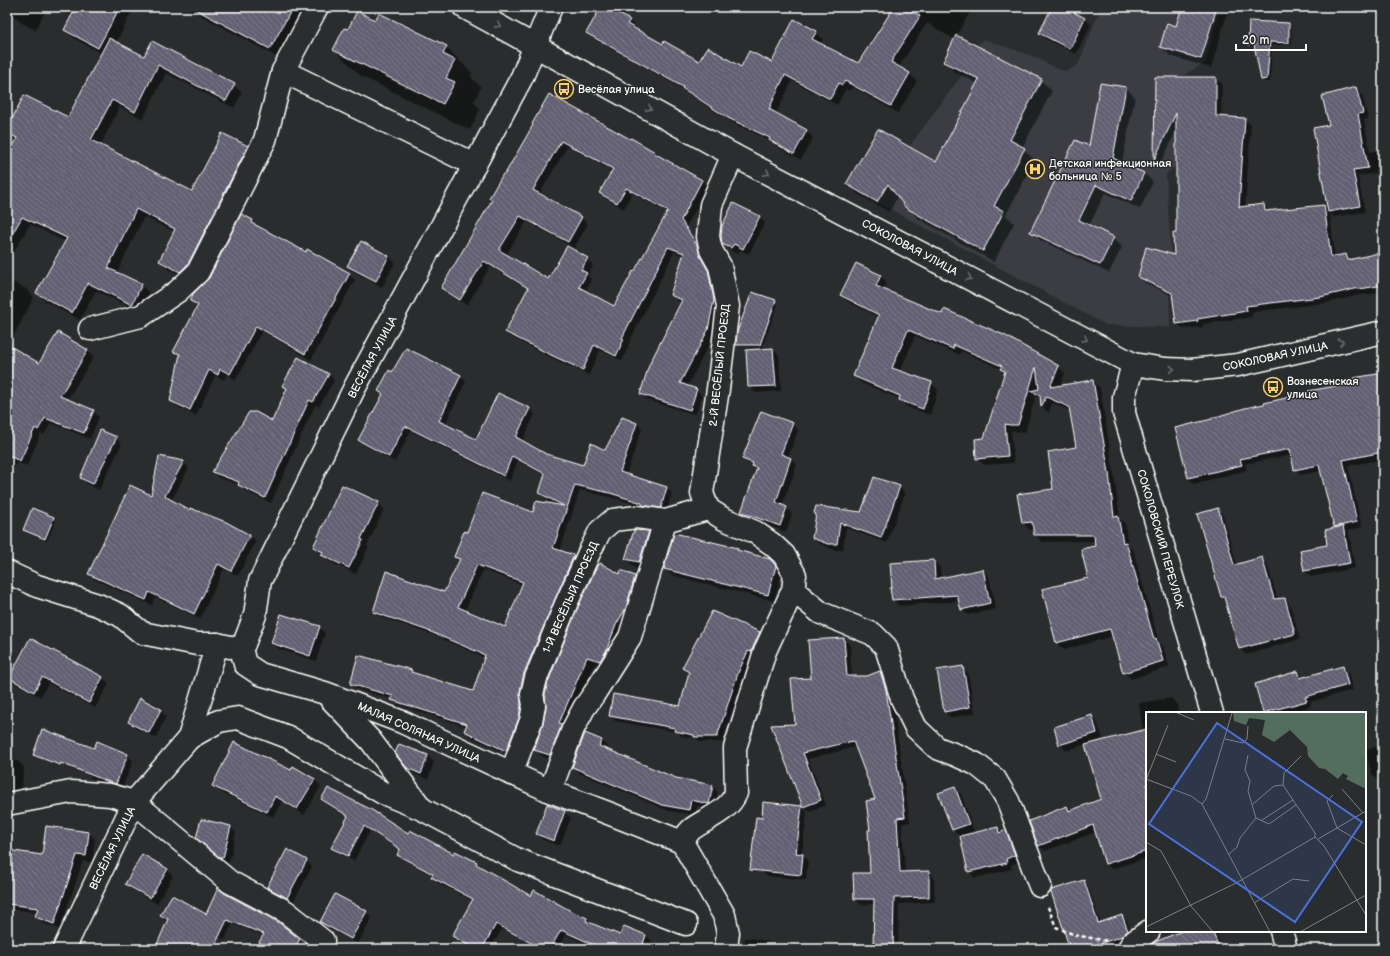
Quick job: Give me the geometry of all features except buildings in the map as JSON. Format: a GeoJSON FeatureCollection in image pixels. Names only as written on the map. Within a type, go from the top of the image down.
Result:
{"type":"FeatureCollection","features":[{"type":"Feature","properties":{"kind":"street"},"geometry":{"type":"LineString","coordinates":[[90,329],[141,316],[178,291],[198,272],[265,140],[283,71],[317,7]]}},
{"type":"Feature","properties":{"kind":"street","name":"СОКОЛОВАЯ УЛИЦА"},"geometry":{"type":"LineString","coordinates":[[464,7],[733,155],[1133,364],[1165,369],[1192,370],[1232,366],[1383,332]]}},
{"type":"Feature","properties":{"kind":"street","name":"ВЕСЁЛАЯ УЛИЦА"},"geometry":{"type":"LineString","coordinates":[[241,648],[244,644],[255,614],[260,581],[354,389],[522,78],[534,45],[551,7]]}},
{"type":"Feature","properties":{"kind":"street"},"geometry":{"type":"LineString","coordinates":[[283,71],[475,165]]}},
{"type":"Feature","properties":{"kind":"street","name":"2-Й ВЕСЁЛЫЙ ПРОЕЗД"},"geometry":{"type":"LineString","coordinates":[[708,509],[702,494],[718,389],[728,306],[720,266],[711,250],[708,237],[711,205],[733,155]]}},
{"type":"Feature","properties":{"kind":"street","name":"СОКОЛОВСКИЙ ПЕРЕУЛОК"},"geometry":{"type":"LineString","coordinates":[[1133,364],[1124,397],[1124,413],[1212,712]]}},
{"type":"Feature","properties":{"kind":"street"},"geometry":{"type":"LineString","coordinates":[[708,509],[724,519],[755,532],[772,544],[784,555],[795,575],[793,590],[765,651],[735,748],[736,794],[734,799],[719,813],[690,830],[682,842],[724,915],[728,933],[726,949]]}},
{"type":"Feature","properties":{"kind":"street","name":"1-Й ВЕСЁЛЫЙ ПРОЕЗД"},"geometry":{"type":"LineString","coordinates":[[511,774],[531,721],[534,705],[532,694],[536,678],[566,604],[600,530],[613,520],[637,517],[665,521],[708,509]]}},
{"type":"Feature","properties":{"kind":"street"},"geometry":{"type":"LineString","coordinates":[[550,791],[572,729],[630,638],[665,521]]}},
{"type":"Feature","properties":{"kind":"street"},"geometry":{"type":"LineString","coordinates":[[7,572],[37,586],[98,605],[120,615],[142,633],[197,644],[217,644],[241,648]]}},
{"type":"Feature","properties":{"kind":"street"},"geometry":{"type":"LineString","coordinates":[[793,590],[821,612],[872,634],[886,648],[902,699],[916,728],[937,748],[976,764],[995,779],[1008,801],[1040,886]]}},
{"type":"Feature","properties":{"kind":"street","name":"ВЕСЁЛАЯ УЛИЦА"},"geometry":{"type":"LineString","coordinates":[[64,949],[134,802],[189,738],[217,644]]}},
{"type":"Feature","properties":{"kind":"street","name":"МАЛАЯ СОЛЯНАЯ УЛИЦА"},"geometry":{"type":"LineString","coordinates":[[241,648],[245,664],[260,674],[325,693],[402,722],[550,791],[682,842]]}},
{"type":"Feature","properties":{"kind":"street"},"geometry":{"type":"LineString","coordinates":[[325,693],[371,741],[422,808]]}},
{"type":"Feature","properties":{"kind":"street"},"geometry":{"type":"LineString","coordinates":[[189,738],[219,721],[238,718],[288,737],[383,793],[422,808],[518,860],[686,924]]}},
{"type":"Feature","properties":{"kind":"street"},"geometry":{"type":"LineString","coordinates":[[7,804],[71,792],[110,795],[134,802],[230,882],[285,911],[323,941],[321,949]]}},
{"type":"Feature","properties":{"kind":"street"},"geometry":{"type":"LineString","coordinates":[[1281,932],[1286,949]]}},
{"type":"Feature","properties":{"kind":"path"},"geometry":{"type":"LineString","coordinates":[[1040,886],[1056,927],[1075,935],[1113,942],[1141,938]]}},
{"type":"Feature","properties":{"kind":"shaded area","name":"Детская инфекционная больница № 5"},"geometry":{"type":"Polygon","coordinates":[[[1101,7],[1220,7],[1206,62],[1181,77],[1180,163],[1166,174],[1171,254],[1169,292],[1170,327],[1106,325],[877,202],[909,147],[964,72],[977,46],[983,39],[1035,57],[1057,69],[1068,71],[1078,65],[1101,7]]]}},
{"type":"Feature","properties":{"kind":"place","name":"Весёлая улица"},"geometry":{"type":"Point","coordinates":[564,89]}},
{"type":"Feature","properties":{"kind":"place","name":"Детская инфекционная больница № 5"},"geometry":{"type":"Point","coordinates":[1035,169]}},
{"type":"Feature","properties":{"kind":"place","name":"Вознесенская улица"},"geometry":{"type":"Point","coordinates":[1273,387]}}]}
